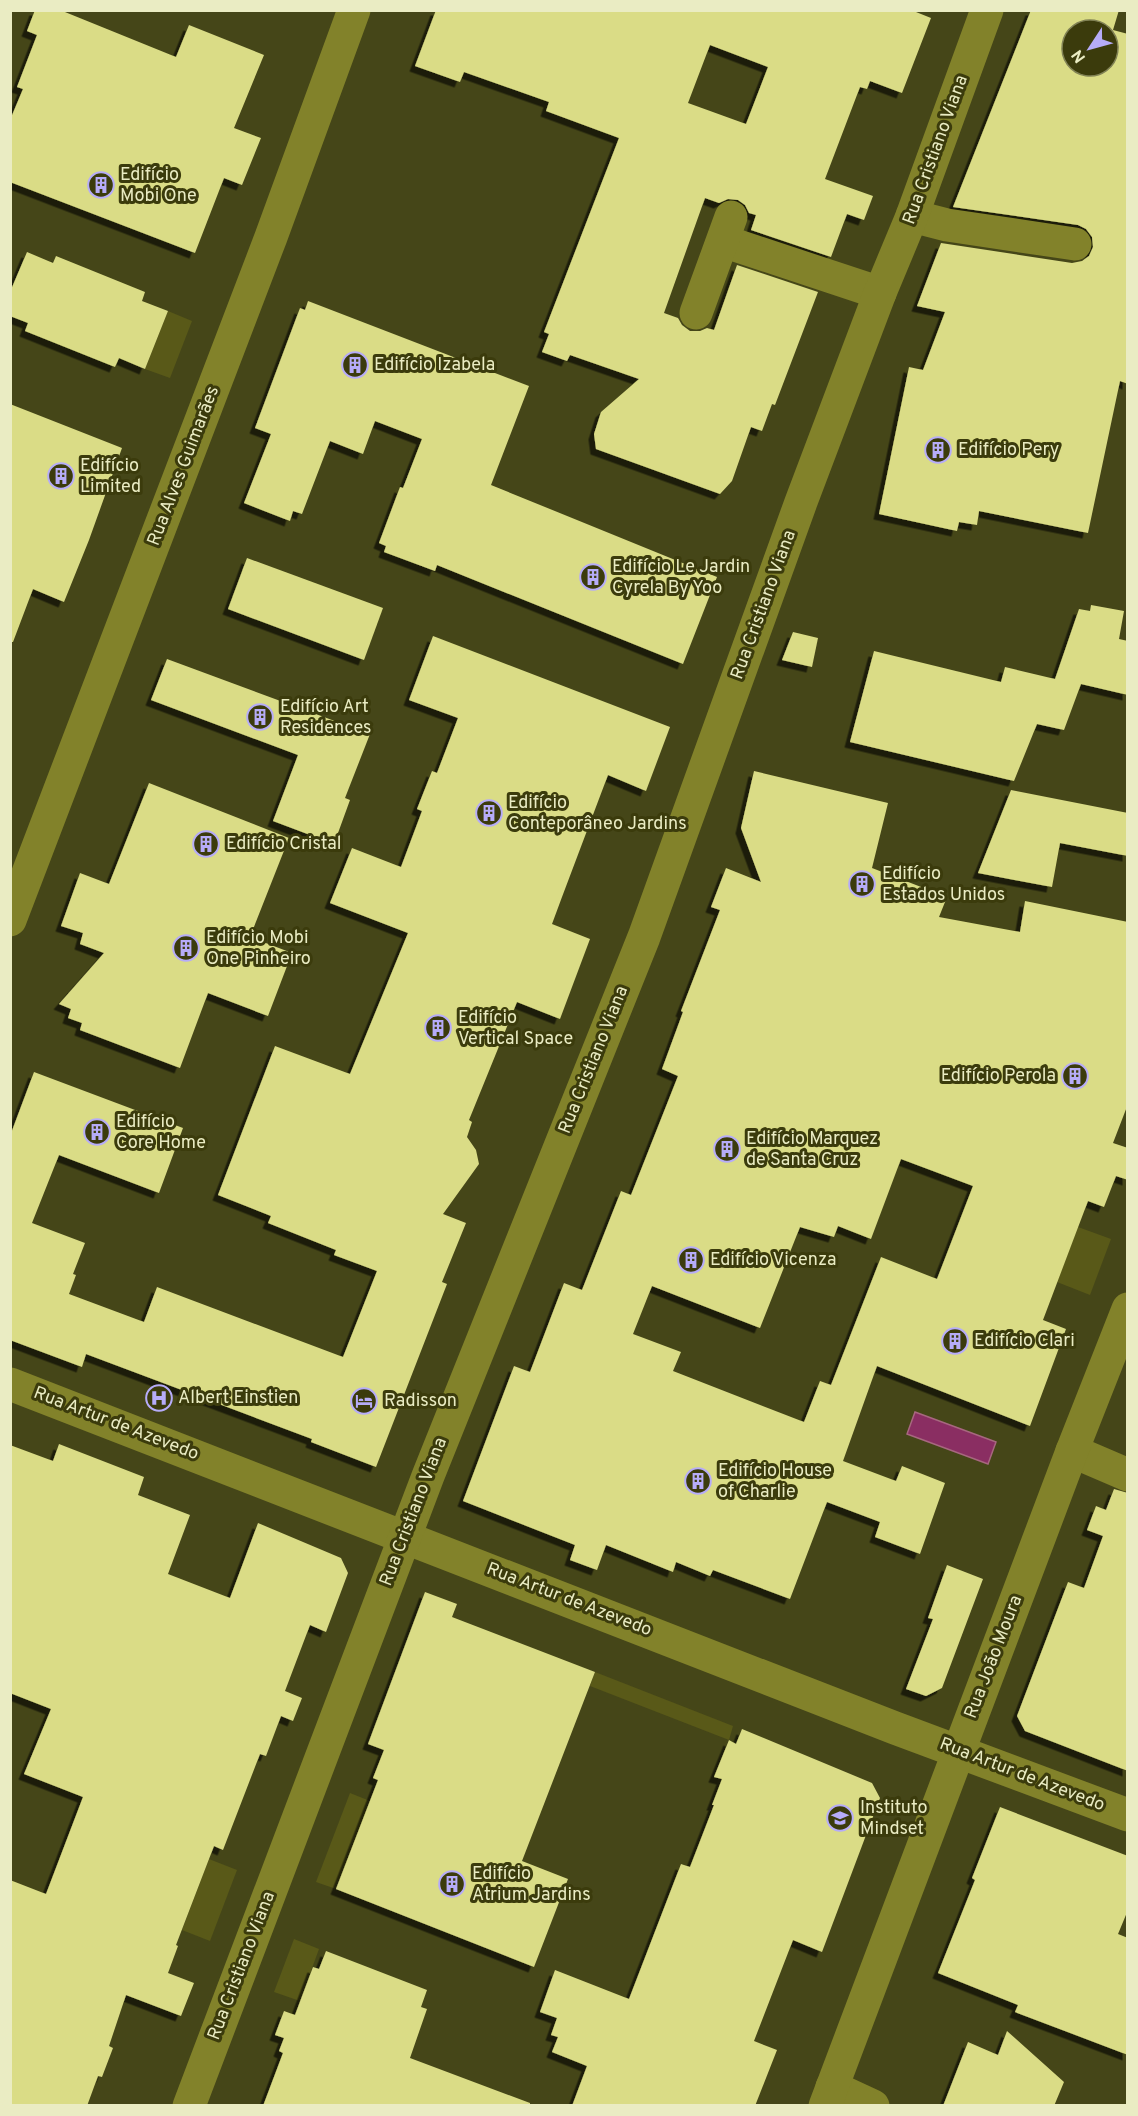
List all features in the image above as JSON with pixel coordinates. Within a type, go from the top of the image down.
[{"type":"street","name":"Rua Alves Guimarães","points":[[10,920],[254,282],[354,10]]},
{"type":"street","name":"Rua Cristiano Viana","points":[[189,2106],[405,1536],[644,937],[801,502],[880,293],[912,216],[987,10]]},
{"type":"street","points":[[912,216],[947,225],[1075,244]]},
{"type":"street","points":[[696,314],[727,229],[880,293]]},
{"type":"street","name":"Rua João Moura","points":[[828,2096],[1128,1309]]},
{"type":"street","name":"Rua Artur de Azevedo","points":[[10,1384],[1128,1815]]},
{"type":"street","points":[[1072,1451],[1128,1475]]},
{"type":"street","points":[[828,2096],[873,2106]]},
{"type":"shaded area","points":[[168,311],[192,321],[170,378],[145,369]]},
{"type":"shaded area","points":[[1078,1227],[1111,1239],[1090,1295],[1057,1282]]},
{"type":"shaded area","points":[[915,1412],[996,1442],[988,1464],[907,1434]]},
{"type":"shaded area","points":[[595,1672],[733,1726],[729,1740],[590,1686]]},
{"type":"shaded area","points":[[350,1793],[370,1801],[336,1889],[316,1882]]},
{"type":"shaded area","points":[[209,1859],[237,1870],[210,1941],[182,1930]]},
{"type":"shaded area","points":[[294,1939],[319,1949],[300,2001],[274,1992]]},
{"type":"building","points":[[35,10],[60,10],[176,57],[189,25],[264,55],[234,128],[261,138],[242,185],[224,178],[195,253],[10,182],[10,120],[23,89],[17,87],[37,35],[27,31]]},
{"type":"building","points":[[436,10],[911,10],[931,18],[902,93],[870,81],[867,89],[860,87],[825,179],[873,196],[864,220],[847,214],[831,257],[751,230],[756,215],[749,213],[745,205],[738,200],[728,199],[719,203],[705,198],[664,313],[678,318],[682,325],[690,331],[707,328],[714,330],[737,265],[818,292],[775,405],[772,404],[762,431],[751,427],[732,481],[720,494],[596,449],[594,434],[601,412],[639,379],[570,355],[567,361],[542,352],[549,334],[544,332],[619,138],[546,111],[549,102],[464,72],[460,82],[415,66]],"holes":[[[710,45],[768,67],[746,124],[688,103]]]},
{"type":"building","points":[[1031,10],[1119,10],[1117,18],[1060,18],[1060,78],[1120,78],[1120,32],[1128,34],[1128,384],[1120,381],[1088,533],[979,511],[977,525],[959,522],[957,531],[879,514],[909,367],[923,370],[945,312],[917,306],[941,243],[1072,263],[1082,261],[1089,256],[1093,247],[1092,237],[1086,229],[1078,225],[953,207]]},
{"type":"building","points":[[27,252],[53,263],[56,256],[145,292],[142,301],[168,311],[145,369],[119,358],[115,367],[25,331],[28,323],[10,316],[10,292]]},
{"type":"building","points":[[308,301],[529,386],[491,485],[717,577],[683,664],[437,565],[435,571],[384,552],[386,546],[379,543],[400,487],[403,488],[422,439],[375,421],[363,454],[330,441],[302,514],[293,511],[290,521],[244,503],[271,434],[255,428],[300,308],[305,310]]},
{"type":"building","name":"Edifício Limited","points":[[10,404],[122,448],[64,602],[33,589],[13,642],[10,642]]},
{"type":"building","points":[[247,558],[383,608],[364,660],[228,609]]},
{"type":"building","points":[[1091,605],[1124,611],[1119,639],[1128,641],[1128,695],[1081,684],[1064,730],[1037,724],[1014,781],[850,742],[874,651],[1001,682],[1005,667],[1055,679],[1079,609],[1090,611]]},
{"type":"building","points":[[793,632],[818,638],[812,667],[782,660]]},
{"type":"building","points":[[433,636],[670,727],[646,791],[608,775],[562,897],[552,924],[590,939],[560,1019],[517,1002],[469,1120],[472,1122],[467,1137],[476,1150],[479,1164],[443,1214],[466,1223],[442,1282],[447,1284],[376,1467],[311,1442],[312,1439],[86,1354],[82,1367],[10,1340],[10,1136],[34,1072],[183,1128],[159,1193],[59,1155],[32,1223],[85,1243],[73,1274],[76,1275],[69,1294],[144,1322],[157,1287],[343,1357],[377,1271],[334,1255],[336,1250],[268,1223],[271,1216],[218,1195],[275,1046],[350,1074],[408,933],[330,903],[352,848],[401,867],[422,811],[417,809],[432,771],[437,773],[458,718],[409,700]]},
{"type":"building","name":"Edifício Art Residences","points":[[167,659],[370,734],[345,798],[350,800],[334,844],[273,821],[298,755],[151,700]]},
{"type":"building","points":[[754,771],[888,803],[872,868],[947,897],[939,917],[1020,932],[1025,901],[1128,922],[1128,1104],[1113,1143],[1128,1148],[1128,1180],[1116,1176],[1104,1207],[1088,1201],[1043,1320],[1066,1329],[1030,1426],[877,1366],[843,1461],[896,1481],[902,1466],[945,1483],[920,1554],[875,1537],[880,1522],[827,1502],[790,1599],[713,1570],[710,1576],[676,1562],[673,1572],[606,1545],[597,1570],[570,1560],[575,1545],[463,1501],[514,1366],[530,1372],[564,1283],[582,1290],[621,1191],[631,1195],[678,1076],[662,1069],[683,1012],[681,1011],[720,910],[711,907],[726,868],[761,882],[741,828]],"holes":[[[901,1159],[973,1186],[937,1279],[881,1257],[831,1385],[820,1381],[804,1422],[673,1371],[681,1352],[633,1334],[652,1286],[760,1328],[800,1227],[834,1237],[838,1226],[871,1239]]]},
{"type":"building","points":[[149,783],[289,838],[250,937],[292,953],[268,1016],[208,993],[180,1068],[80,1030],[82,1023],[68,1018],[71,1009],[59,1004],[104,953],[80,944],[83,933],[61,926],[80,873],[109,884]]},
{"type":"building","points":[[1011,790],[1128,813],[1128,856],[1060,843],[1052,887],[978,873]]},
{"type":"building","points":[[59,1444],[144,1477],[138,1495],[190,1515],[168,1574],[230,1598],[258,1523],[341,1558],[348,1573],[326,1632],[310,1625],[285,1691],[302,1698],[293,1721],[281,1716],[266,1756],[260,1754],[223,1850],[214,1846],[176,1945],[178,1946],[168,1973],[194,1983],[181,2016],[126,1995],[109,2046],[113,2048],[102,2077],[98,2076],[87,2106],[10,2106],[10,1880],[46,1894],[83,1797],[24,1774],[51,1709],[10,1693],[10,1445],[53,1461]]},
{"type":"building","points":[[1114,1489],[1128,1493],[1128,1771],[1025,1731],[1017,1716],[1068,1582],[1084,1588],[1103,1536],[1087,1530],[1096,1506],[1106,1510]]},
{"type":"building","points":[[947,1565],[983,1579],[942,1688],[926,1696],[906,1689],[933,1619],[928,1618]]},
{"type":"building","points":[[425,1592],[457,1604],[452,1617],[595,1672],[522,1861],[568,1879],[534,1967],[336,1889],[378,1780],[373,1778],[384,1750],[368,1744]]},
{"type":"building","points":[[742,1729],[872,1783],[880,1798],[822,1952],[793,1940],[754,2041],[777,2050],[755,2106],[572,2106],[587,2066],[552,2052],[558,2037],[551,2035],[557,2018],[540,2012],[555,1970],[629,1999],[681,1864],[690,1867],[714,1805],[712,1805],[722,1779],[714,1777],[729,1740],[736,1744]]},
{"type":"building","points":[[1000,1807],[1128,1856],[1128,1910],[1118,1934],[1128,1938],[1128,2055],[1015,2012],[1018,2005],[938,1973],[975,1880],[972,1878]]},
{"type":"building","points":[[326,1951],[427,1990],[421,2007],[427,2009],[410,2058],[530,2103],[530,2106],[263,2106],[283,2053],[279,2051],[284,2038],[275,2035],[284,2011],[295,2015],[313,1967],[319,1969]]},
{"type":"building","points":[[1007,2031],[1064,2082],[1054,2106],[943,2106],[968,2042],[998,2055]]},
{"type":"place","name":"Edifício Mobi One","points":[[101,185]]},
{"type":"place","name":"Edifício Izabela","points":[[355,365]]},
{"type":"place","name":"Edifício Pery","points":[[938,450]]},
{"type":"place","name":"Edifício Limited","points":[[61,476]]},
{"type":"place","name":"Edifício Le Jardin Cyrela By Yoo","points":[[593,577]]},
{"type":"place","name":"Edifício Art Residences","points":[[260,717]]},
{"type":"place","name":"Edifício Conteporâneo Jardins","points":[[489,813]]},
{"type":"place","name":"Edifício Cristal","points":[[206,844]]},
{"type":"place","name":"Edifício Estados Unidos","points":[[862,884]]},
{"type":"place","name":"Edifício Mobi One Pinheiro","points":[[186,948]]},
{"type":"place","name":"Edifício Vertical Space","points":[[438,1028]]},
{"type":"place","name":"Edifício Perola","points":[[1075,1076]]},
{"type":"place","name":"Edifício Core Home","points":[[97,1132]]},
{"type":"place","name":"Edifício Marquez de Santa Cruz","points":[[727,1149]]},
{"type":"place","name":"Edifício Vicenza","points":[[691,1260]]},
{"type":"place","name":"Edifício Clari","points":[[955,1341]]},
{"type":"place","name":"Albert Einstien","points":[[159,1398]]},
{"type":"place","name":"Radisson","points":[[364,1401]]},
{"type":"place","name":"Edifício House of Charlie","points":[[698,1481]]},
{"type":"place","name":"Instituto Mindset","points":[[840,1818]]},
{"type":"place","name":"Edifício Atrium Jardins","points":[[452,1884]]}]
